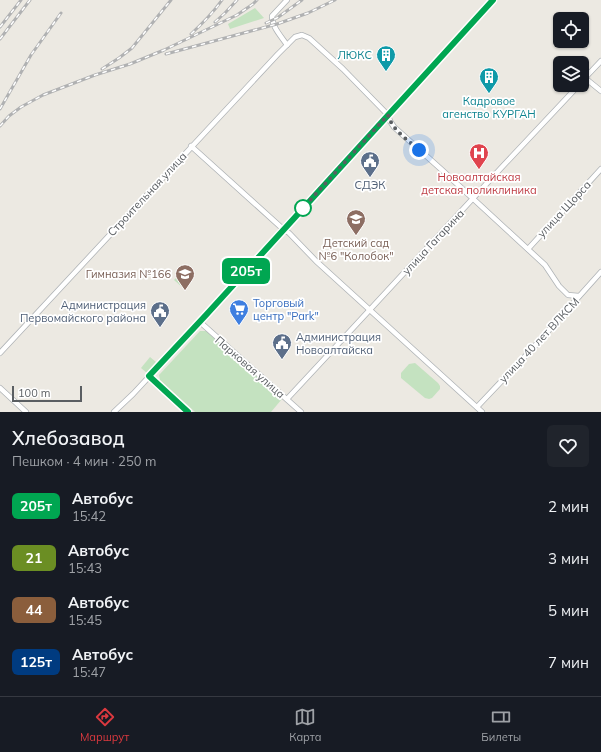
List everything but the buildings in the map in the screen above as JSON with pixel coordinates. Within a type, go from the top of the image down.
[{"type":"street","points":[[287,0],[272,16],[272,20],[287,45]]},
{"type":"street","points":[[114,412],[133,394],[200,322],[283,229],[493,0]]},
{"type":"street","name":"Строительная улица","points":[[0,353],[191,146],[295,37],[302,35],[309,38],[343,69],[388,115]]},
{"type":"street","points":[[589,74],[601,61]]},
{"type":"street","points":[[589,83],[601,91]]},
{"type":"street","name":"улица Гагарина","points":[[287,399],[572,92]]},
{"type":"street","points":[[388,115],[394,127],[545,265],[559,286],[568,295],[579,296]]},
{"type":"street","points":[[191,146],[289,233],[316,261],[482,412]]},
{"type":"street","name":"улица Щорса","points":[[528,249],[601,170]]},
{"type":"street","name":"улица 40 лет ВЛКСМ","points":[[477,407],[532,349],[601,272]]},
{"type":"street","name":"Парковая улица","points":[[200,322],[301,412]]},
{"type":"street","points":[[149,376],[188,412]]},
{"type":"street","points":[[0,388],[26,412]]},
{"type":"green space","points":[[255,8],[264,18],[230,29],[228,24]]},
{"type":"green space","points":[[178,276],[186,283],[182,287],[174,280]]},
{"type":"green space","points":[[200,331],[206,331],[282,399],[271,412],[195,412],[160,380],[159,375]]},
{"type":"green space","points":[[150,357],[156,362],[147,373],[141,368]]},
{"type":"green space","points":[[415,363],[440,386],[440,389],[432,398],[425,398],[401,378],[401,373],[409,364]]},
{"type":"railway","points":[[0,27],[21,0]]},
{"type":"railway","points":[[0,39],[30,0]]},
{"type":"railway","points":[[102,69],[132,48],[171,0]]},
{"type":"railway","points":[[191,34],[208,18],[222,0]]},
{"type":"railway","points":[[215,22],[237,0]]},
{"type":"railway","points":[[0,126],[9,116],[21,107],[43,95],[95,75],[130,64],[164,50],[237,15],[257,0]]},
{"type":"railway","points":[[266,23],[277,18],[302,0]]},
{"type":"railway","points":[[166,54],[277,24],[308,13],[335,0]]},
{"type":"railway","points":[[0,109],[31,55],[61,13]]},
{"type":"bus line","name":"205т","points":[[188,412],[149,376],[493,0]]},
{"type":"place","name":"ЛЮКС","points":[[386,72]]},
{"type":"place","name":"Кадровое агенство КУРГАН","points":[[489,94]]},
{"type":"place","name":"Новоалтайская детская поликлиника","points":[[479,170]]},
{"type":"place","name":"СДЭК","points":[[370,178]]},
{"type":"place","name":"Детский сад №6 \"Колобок\"","points":[[356,236]]},
{"type":"place","name":"Гимназия №166","points":[[185,291]]},
{"type":"place","name":"Торговый центр \"Park\"","points":[[239,326]]},
{"type":"place","name":"Администрация Первомайского района","points":[[160,328]]},
{"type":"place","name":"Администрация Новоалтайска","points":[[282,360]]},
{"type":"route","points":[[303,208],[302,209],[388,115],[394,127],[419,150]]}]
